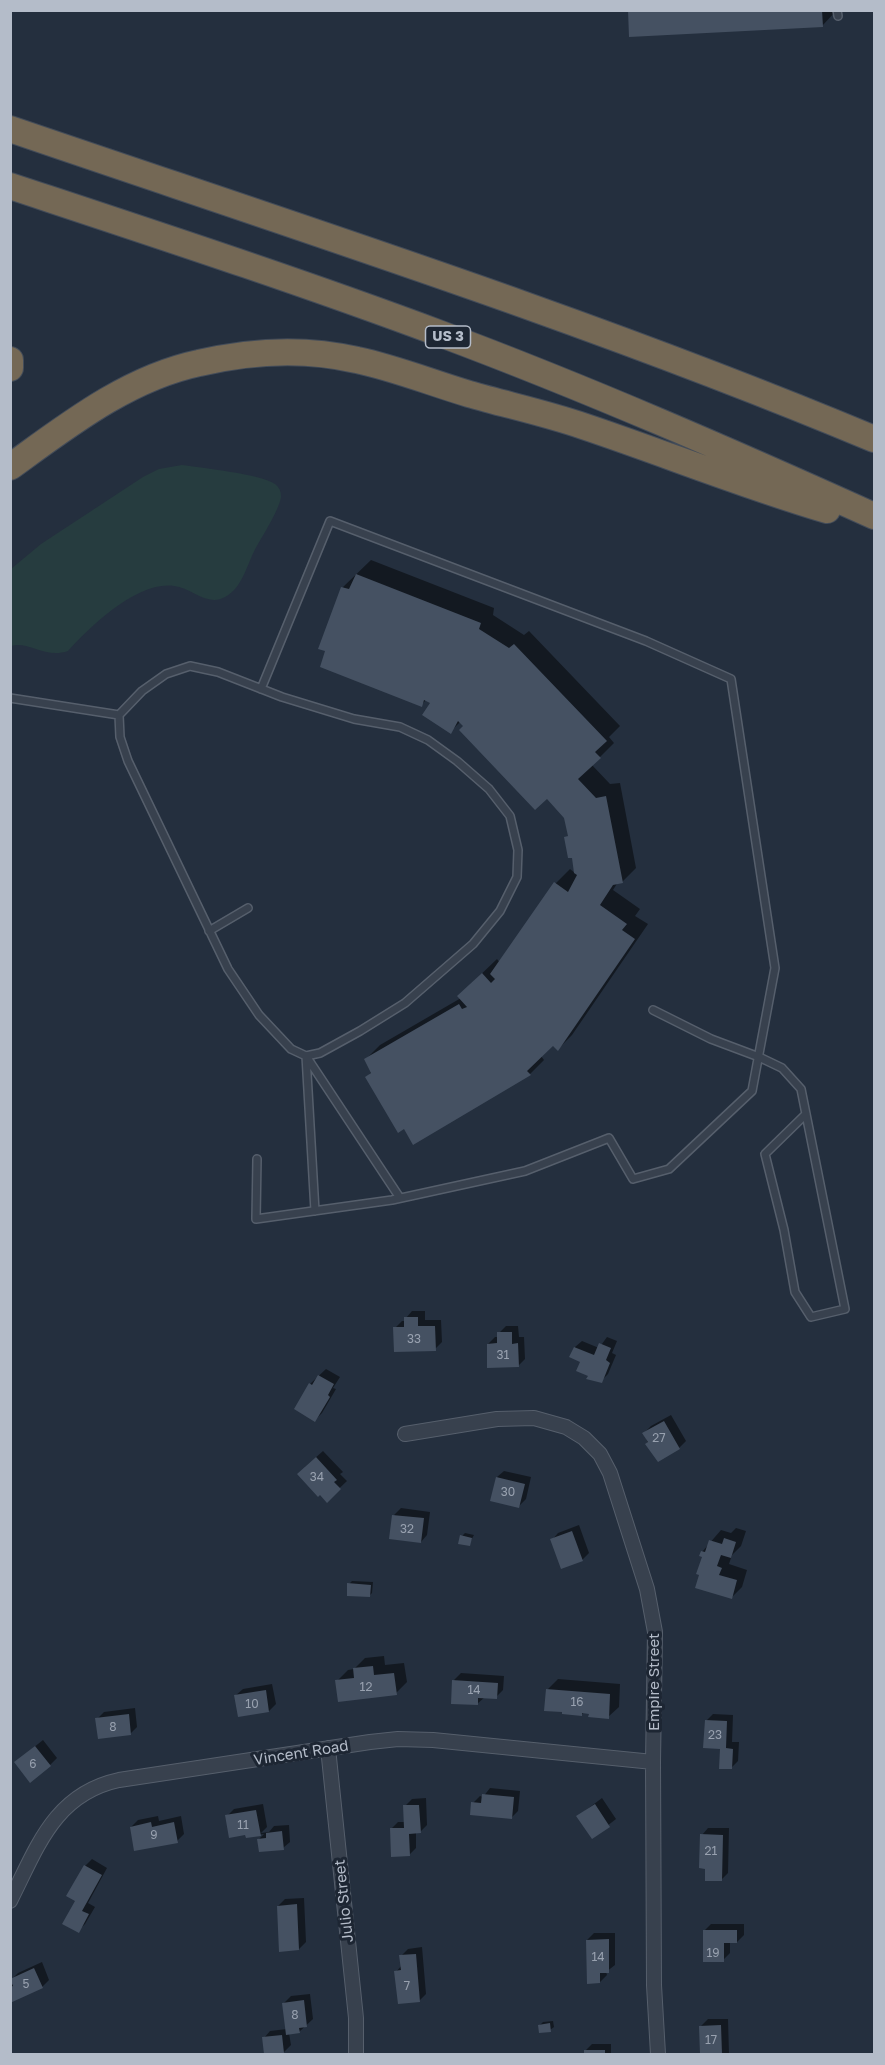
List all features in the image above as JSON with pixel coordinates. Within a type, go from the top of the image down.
[{"type":"highway","points":[[10,129],[574,321],[738,383],[874,439]]},
{"type":"highway","name":"US 3","points":[[10,186],[311,287],[444,335],[686,431],[874,516]]},
{"type":"highway","points":[[10,467],[108,400],[163,374],[197,363],[230,357],[288,353],[322,354],[377,364],[579,425],[812,506],[874,524]]},
{"type":"highway","points":[[10,360],[10,368]]},
{"type":"street","name":"Empire Street","points":[[405,1434],[497,1419],[534,1418],[566,1427],[584,1438],[600,1454],[610,1473],[647,1588],[656,1632],[653,1762],[654,2017],[658,2055]]},
{"type":"street","name":"Vincent Road","points":[[10,1901],[56,1818],[71,1802],[86,1791],[119,1780],[398,1739],[653,1762]]},
{"type":"street","name":"Julio Street","points":[[328,1748],[356,2018],[356,2055]]},
{"type":"lane","points":[[257,1159],[256,1219],[400,1198],[525,1171],[609,1138],[633,1179],[669,1169],[752,1091],[775,968],[731,679],[646,641],[330,521],[261,688]]},
{"type":"lane","points":[[306,1056],[320,1053],[405,1003],[473,944],[500,911],[517,877],[518,850],[510,816],[489,789],[428,740],[400,727],[354,719],[282,697],[218,672],[190,666],[166,674],[142,691],[119,716],[120,737],[128,761],[228,969],[259,1015],[291,1049],[306,1056],[400,1198]]},
{"type":"lane","points":[[10,698],[119,716]]},
{"type":"lane","points":[[209,931],[248,908]]},
{"type":"lane","points":[[653,1010],[711,1039],[782,1068],[801,1089],[806,1114],[844,1310],[811,1317],[795,1292],[784,1230],[765,1154],[806,1114]]},
{"type":"lane","points":[[306,1056],[315,1211]]},
{"type":"green space","points":[[182,465],[257,477],[268,480],[279,488],[281,496],[275,513],[237,587],[225,597],[212,600],[181,587],[160,586],[130,598],[116,607],[68,651],[52,653],[24,646],[11,646],[11,569],[41,544],[143,477],[159,469]]},
{"type":"building","points":[[628,10],[822,10],[823,27],[629,37]]},
{"type":"building","points":[[356,574],[481,623],[479,629],[509,648],[514,644],[607,741],[595,752],[601,758],[578,779],[596,798],[606,796],[623,883],[613,885],[600,905],[627,924],[622,930],[635,939],[558,1051],[553,1046],[527,1071],[531,1075],[413,1145],[404,1129],[398,1133],[365,1077],[371,1073],[364,1059],[459,1004],[462,1009],[467,1007],[457,996],[482,973],[491,983],[495,979],[490,974],[554,882],[568,892],[577,875],[574,873],[572,858],[568,858],[564,837],[568,836],[564,818],[547,799],[535,810],[459,730],[463,726],[458,721],[451,734],[422,715],[430,703],[424,700],[422,707],[320,667],[325,651],[318,649],[341,587],[349,589]]},
{"type":"building","points":[[404,1317],[418,1317],[418,1326],[435,1326],[436,1351],[394,1352],[393,1327],[404,1327]]},
{"type":"building","points":[[497,1332],[512,1332],[512,1344],[518,1343],[519,1367],[487,1368],[487,1344],[497,1343]]},
{"type":"building","points":[[599,1343],[611,1348],[606,1360],[610,1363],[602,1383],[586,1379],[588,1376],[576,1371],[580,1362],[569,1357],[574,1347],[594,1355]]},
{"type":"building","points":[[318,1375],[334,1384],[328,1395],[330,1397],[315,1422],[294,1409],[309,1383],[312,1385]]},
{"type":"building","points":[[664,1421],[680,1449],[658,1462],[645,1444],[648,1442],[642,1433]]},
{"type":"building","points":[[316,1457],[337,1480],[334,1482],[341,1489],[327,1503],[320,1495],[318,1497],[297,1474]]},
{"type":"building","points":[[496,1477],[525,1484],[519,1508],[490,1501]]},
{"type":"building","points":[[392,1515],[424,1518],[421,1543],[389,1539]]},
{"type":"building","points":[[572,1531],[583,1561],[561,1569],[550,1539]]},
{"type":"building","points":[[460,1535],[472,1538],[470,1546],[458,1544]]},
{"type":"building","points":[[724,1538],[736,1542],[731,1558],[721,1555],[717,1566],[722,1568],[719,1575],[737,1580],[732,1599],[695,1588],[699,1575],[696,1574],[702,1557],[699,1556],[701,1551],[705,1552],[709,1540],[722,1544]]},
{"type":"building","points":[[347,1583],[371,1585],[370,1597],[347,1596]]},
{"type":"building","points":[[373,1666],[374,1675],[394,1673],[397,1695],[338,1702],[335,1680],[354,1678],[353,1668]]},
{"type":"building","points":[[452,1680],[498,1683],[497,1699],[478,1698],[478,1705],[451,1704]]},
{"type":"building","points":[[546,1689],[610,1694],[609,1719],[588,1717],[589,1714],[582,1713],[582,1716],[544,1711]]},
{"type":"building","points":[[266,1690],[269,1712],[238,1717],[234,1695]]},
{"type":"building","points":[[129,1714],[131,1735],[98,1739],[95,1718]]},
{"type":"building","points":[[705,1720],[727,1721],[726,1748],[733,1749],[732,1769],[719,1769],[720,1749],[703,1748]]},
{"type":"building","points":[[35,1746],[51,1766],[30,1783],[14,1762]]},
{"type":"building","points":[[482,1794],[514,1797],[512,1819],[470,1815],[471,1802],[481,1803]]},
{"type":"building","points":[[595,1804],[610,1827],[592,1839],[576,1816]]},
{"type":"building","points":[[403,1805],[419,1805],[421,1833],[409,1834],[410,1856],[391,1857],[390,1828],[404,1828]]},
{"type":"building","points":[[256,1810],[261,1836],[246,1838],[245,1835],[229,1838],[225,1815]]},
{"type":"building","points":[[151,1822],[152,1827],[174,1822],[178,1843],[134,1851],[130,1827]]},
{"type":"building","points":[[282,1831],[284,1850],[259,1852],[257,1839],[266,1838],[266,1833]]},
{"type":"building","points":[[700,1834],[723,1835],[722,1881],[705,1881],[705,1869],[699,1868]]},
{"type":"building","points":[[84,1865],[102,1875],[82,1911],[89,1914],[79,1933],[62,1924],[75,1901],[66,1896]]},
{"type":"building","points":[[297,1904],[299,1950],[279,1952],[277,1906]]},
{"type":"building","points":[[703,1930],[737,1930],[737,1943],[724,1943],[724,1962],[703,1962]]},
{"type":"building","points":[[609,1939],[609,1973],[600,1973],[600,1983],[587,1984],[586,1940]]},
{"type":"building","points":[[416,1954],[420,2002],[398,2004],[394,1971],[401,1970],[399,1955]]},
{"type":"building","points":[[34,1968],[43,1988],[10,2003],[10,1987],[13,1986],[10,1979]]},
{"type":"building","points":[[304,2000],[307,2027],[299,2028],[300,2033],[286,2035],[282,2003]]},
{"type":"building","points":[[550,2023],[551,2032],[539,2033],[538,2025]]},
{"type":"building","points":[[721,2025],[722,2054],[700,2054],[699,2026]]},
{"type":"building","points":[[282,2035],[284,2053],[264,2054],[262,2037]]},
{"type":"building","points":[[584,2050],[605,2050],[605,2054],[584,2054]]}]
